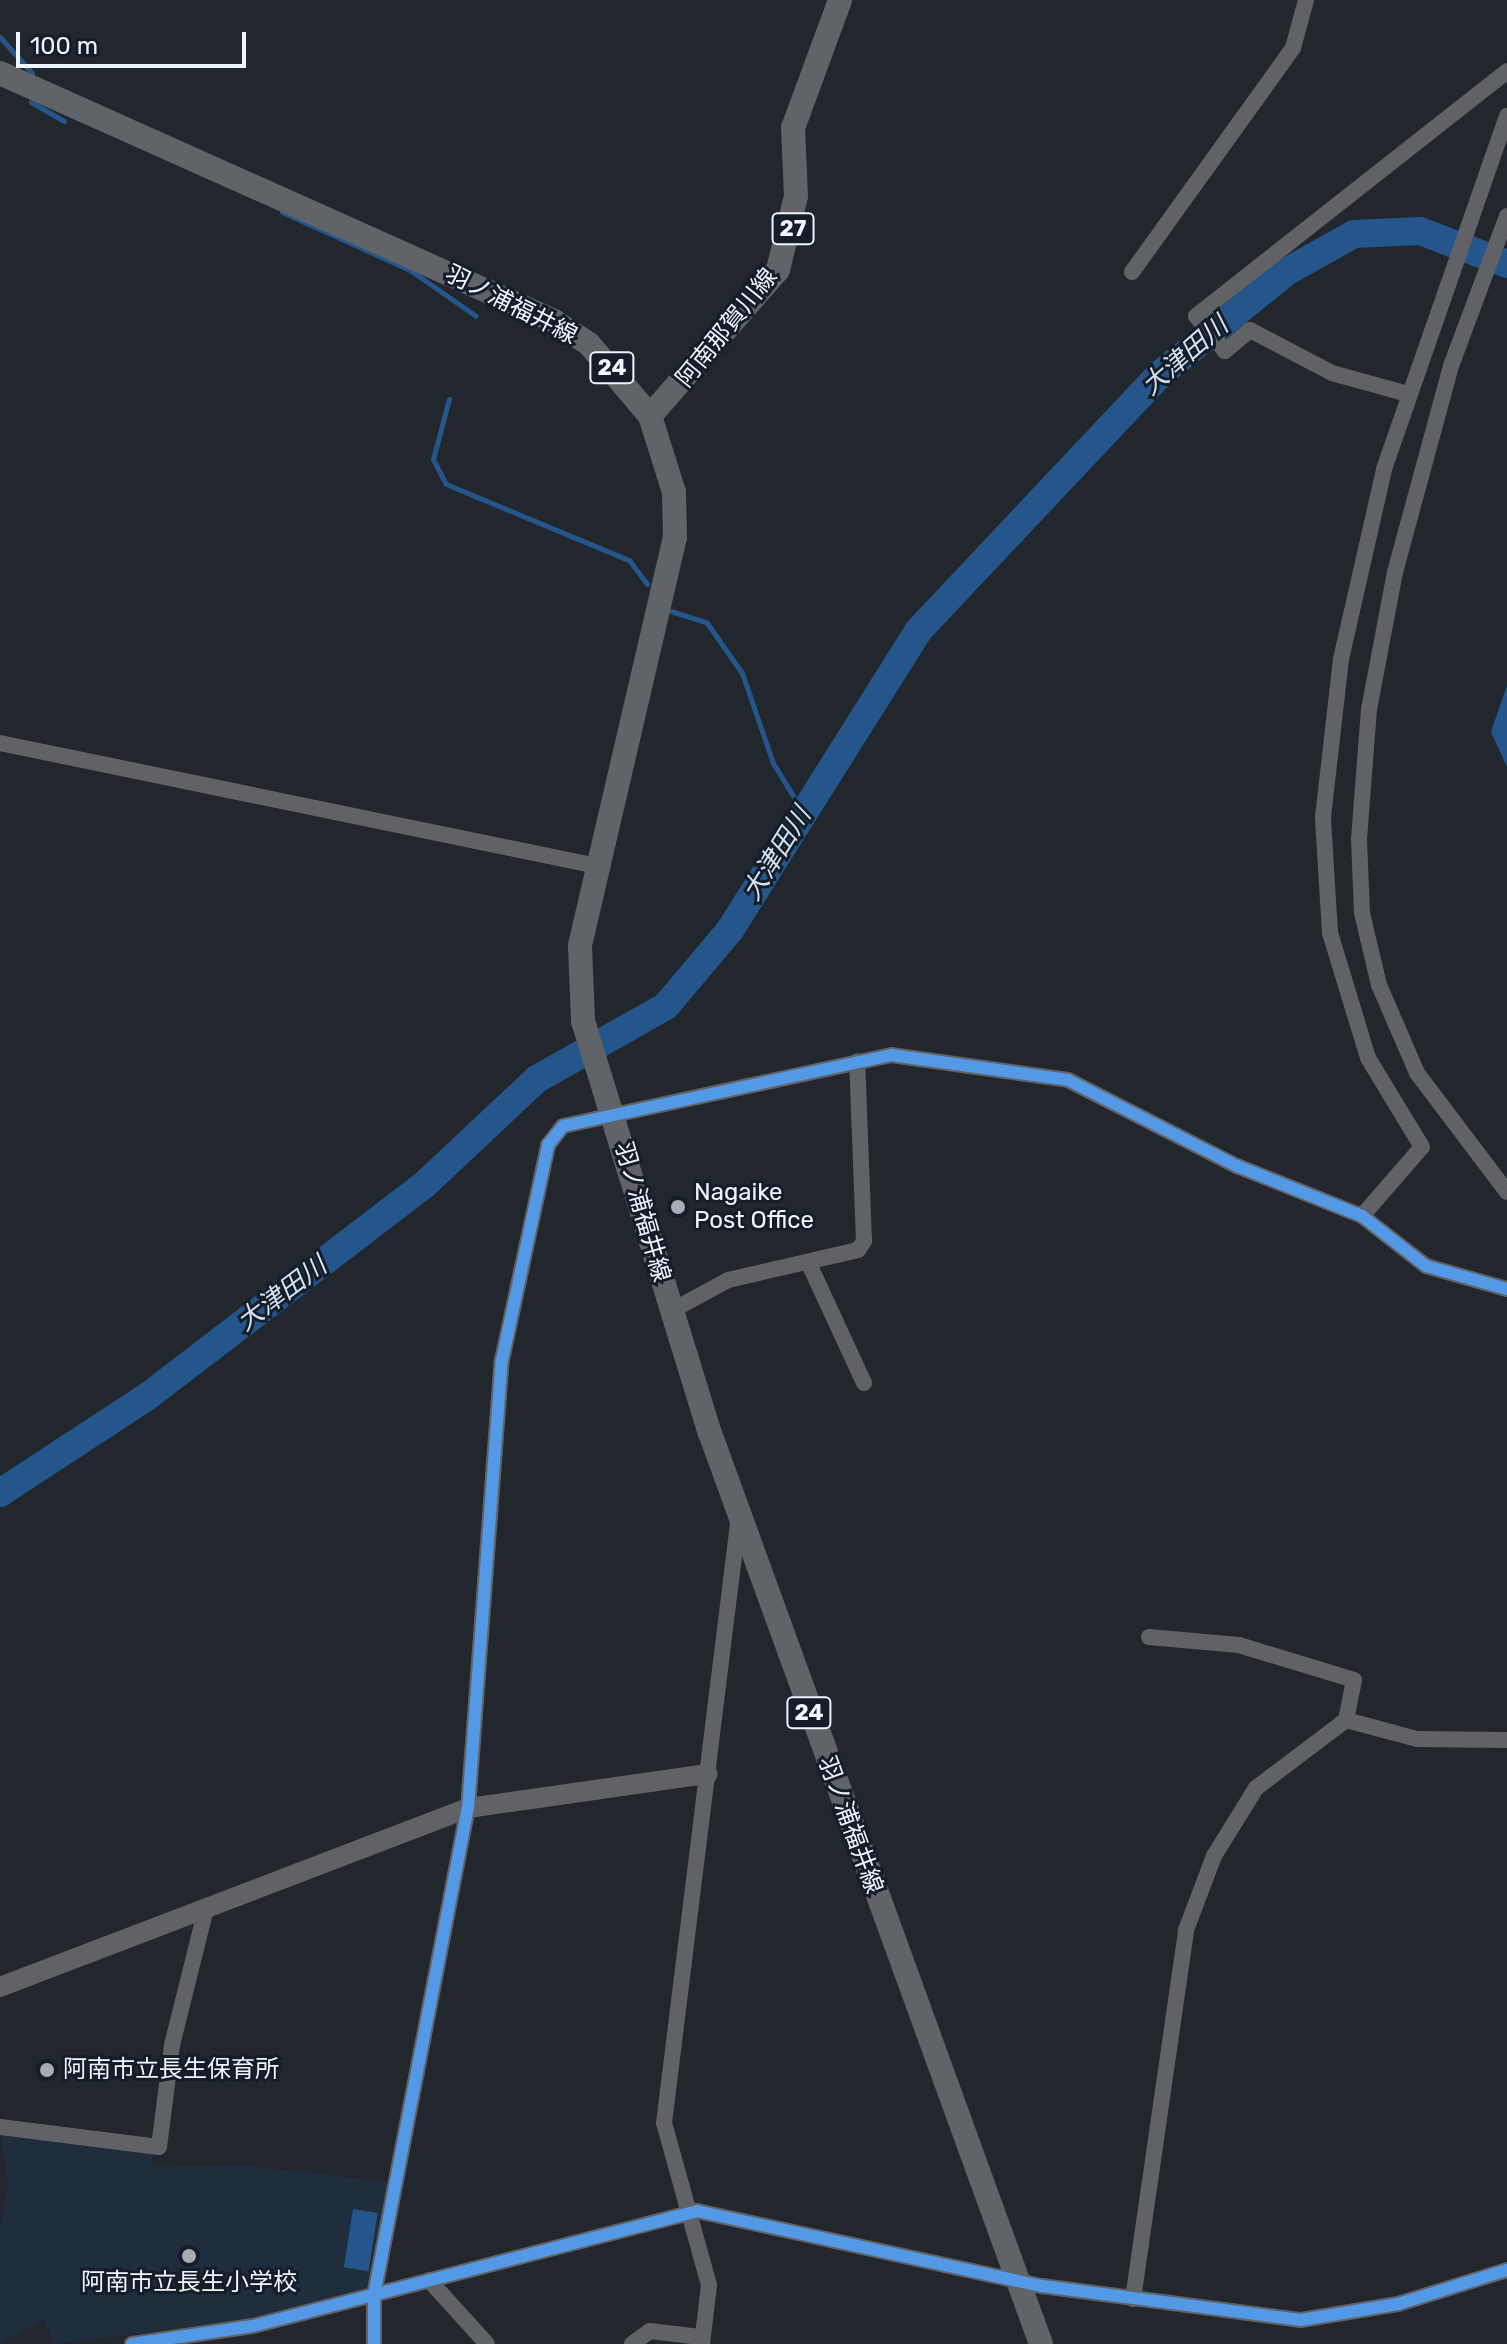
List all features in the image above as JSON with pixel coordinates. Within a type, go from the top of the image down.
[{"type":"main road","name":"阿南那賀川線","points":[[650,416],[778,270],[796,196],[793,128],[840,0]]},
{"type":"main road","name":"羽ノ浦福井線","points":[[0,73],[554,321],[589,344],[650,416],[674,492],[675,537],[597,866],[579,957],[583,1021],[671,1311],[739,1516],[1041,2344]]},
{"type":"street","points":[[1132,272],[1293,48],[1306,0]]},
{"type":"street","points":[[1408,394],[1332,373],[1250,330],[1223,347],[1196,316],[1507,71]]},
{"type":"street","points":[[1362,1216],[1422,1147],[1368,1058],[1344,995],[1330,933],[1323,817],[1357,573],[1408,394],[1507,116]]},
{"type":"street","points":[[1507,216],[1451,366],[1395,572],[1369,709],[1359,839],[1362,913],[1379,985],[1417,1073],[1507,1192]]},
{"type":"street","points":[[0,743],[597,866]]},
{"type":"street","points":[[374,2344],[374,2295],[468,1808],[502,1360],[548,1145],[563,1126],[891,1055],[1089,1086],[1237,1166],[1362,1216],[1426,1266],[1507,1289]]},
{"type":"street","points":[[671,1311],[728,1280],[845,1258],[864,1241],[857,1061]]},
{"type":"street","points":[[810,1266],[864,1383]]},
{"type":"street","points":[[632,2344],[650,2331],[701,2340],[709,2285],[685,2214],[664,2123],[690,1868],[708,1774],[739,1516]]},
{"type":"street","points":[[1133,2299],[1186,1930],[1200,1886],[1256,1788],[1346,1720],[1354,1680],[1239,1645],[1149,1637]]},
{"type":"street","points":[[1346,1720],[1417,1739],[1507,1740]]},
{"type":"street","points":[[0,1987],[205,1913],[468,1808],[708,1774]]},
{"type":"street","points":[[0,2127],[159,2147],[172,2045],[205,1913]]},
{"type":"street","points":[[132,2344],[253,2326],[685,2214],[1133,2299],[1301,2320],[1398,2304],[1507,2270]]},
{"type":"street","points":[[429,2280],[487,2344]]},
{"type":"shaded area","name":"阿南市立長生小学校","points":[[0,2132],[154,2150],[151,2167],[242,2165],[390,2182],[372,2283],[365,2294],[242,2321],[53,2344],[45,2319],[0,2343],[0,2230],[8,2183]]},
{"type":"water","points":[[1507,685],[1507,767],[1491,732]]},
{"type":"water","points":[[353,2209],[378,2213],[368,2271],[344,2267]]},
{"type":"waterway","points":[[0,37],[32,73]]},
{"type":"waterway","points":[[31,102],[64,121]]},
{"type":"waterway","points":[[282,212],[410,270],[476,316]]},
{"type":"waterway","name":"大津田川","points":[[0,1493],[148,1396],[424,1185],[537,1079],[666,1006],[730,930],[918,631],[1159,375],[1286,272],[1354,234],[1420,231],[1507,264]]},
{"type":"waterway","points":[[449,399],[433,459],[446,484],[629,560],[647,584]]},
{"type":"waterway","points":[[671,611],[707,623],[742,673],[773,763],[803,812]]},
{"type":"cycle path","points":[[374,2344],[374,2295],[468,1808],[502,1360],[548,1145],[563,1126],[891,1055],[1068,1080],[1237,1166],[1362,1216],[1426,1266],[1507,1289]]},
{"type":"cycle path","points":[[132,2344],[253,2326],[697,2211],[1042,2286],[1301,2320],[1398,2304],[1507,2270]]},
{"type":"place","name":"Nagaike Post Office","points":[[678,1207]]},
{"type":"place","name":"阿南市立長生保育所","points":[[47,2070]]},
{"type":"place","name":"阿南市立長生小学校","points":[[189,2256]]}]
